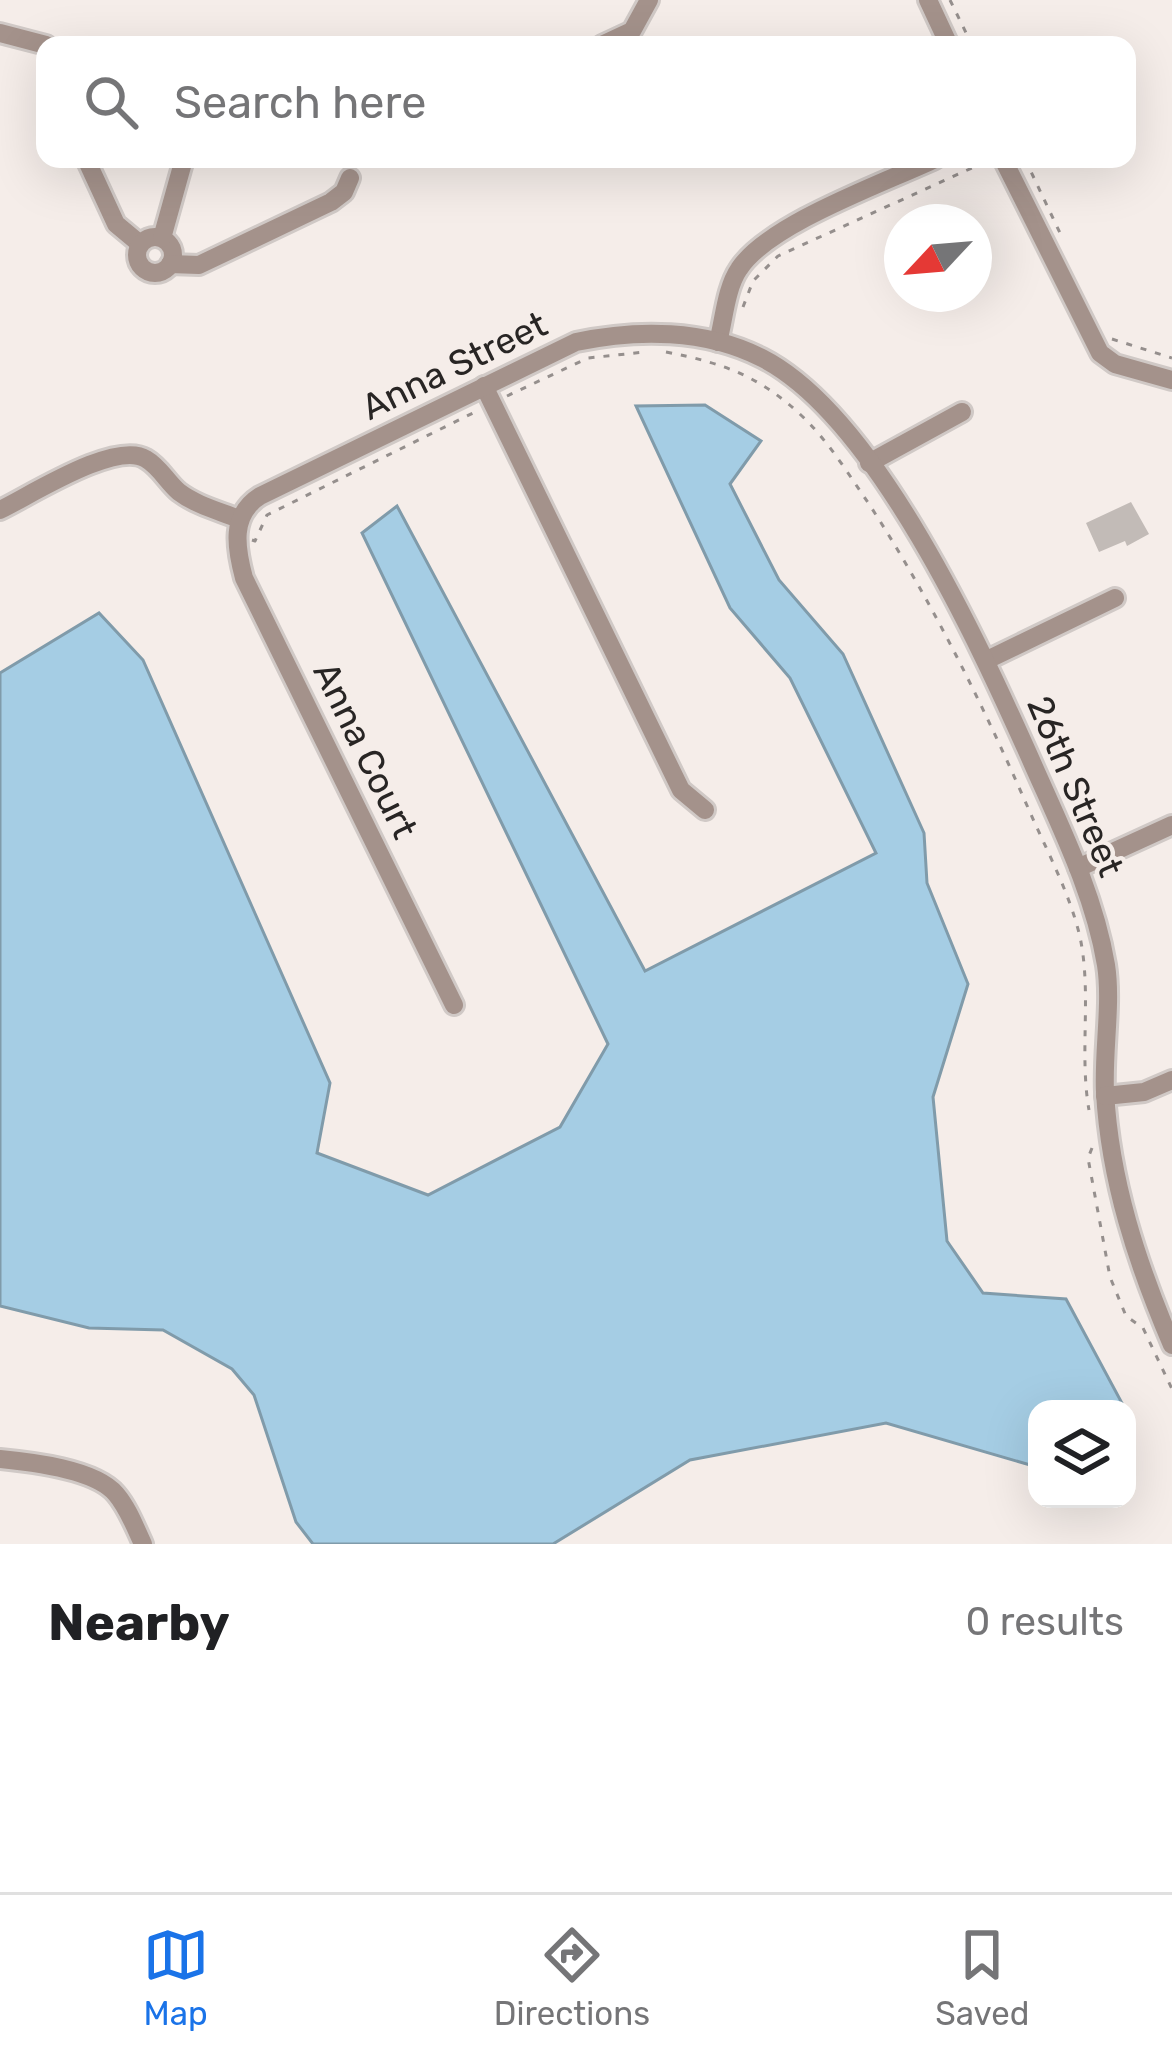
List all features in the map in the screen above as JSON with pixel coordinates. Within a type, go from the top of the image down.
[{"type":"street","points":[[621,36],[632,31],[650,0]]},
{"type":"street","points":[[928,0],[946,36]]},
{"type":"street","points":[[0,33],[36,42]]},
{"type":"street","points":[[90,168],[116,224],[140,244]]},
{"type":"street","points":[[162,238],[181,168]]},
{"type":"street","points":[[726,344],[736,272],[756,250],[781,232],[916,168]]},
{"type":"street","points":[[1007,168],[1089,338],[1115,364],[1172,380]]},
{"type":"street","points":[[170,263],[200,265],[331,202],[344,192],[350,178]]},
{"type":"street","points":[[150,237],[162,238],[171,246],[170,263],[162,271],[146,270],[136,256],[140,244],[150,237]]},
{"type":"street","name":"Anna Street","points":[[238,528],[247,504],[260,496],[488,395],[576,342],[663,333],[726,344]]},
{"type":"street","name":"26th Street","points":[[726,344],[762,358],[811,393],[869,463],[957,602],[987,660],[1078,868],[1107,968],[1105,1096],[1114,1172],[1137,1264],[1172,1344]]},
{"type":"street","points":[[488,395],[681,790],[705,810]]},
{"type":"street","points":[[869,463],[962,412]]},
{"type":"street","points":[[0,510],[105,458],[135,453],[178,491],[238,528]]},
{"type":"street","name":"Anna Court","points":[[238,528],[244,578],[454,1005]]},
{"type":"street","points":[[987,660],[1115,598]]},
{"type":"street","points":[[1078,868],[1172,825]]},
{"type":"street","points":[[1105,1096],[1144,1092],[1172,1080]]},
{"type":"street","points":[[0,1459],[103,1483],[118,1496],[143,1544]]},
{"type":"path","points":[[950,0],[968,36]]},
{"type":"path","points":[[726,344],[753,281],[778,256],[972,168]]},
{"type":"path","points":[[1029,168],[1064,241]]},
{"type":"path","points":[[1112,340],[1172,358]]},
{"type":"path","points":[[238,528],[256,541],[267,514],[488,395],[588,358],[657,350],[725,364],[764,385],[805,419],[843,465],[898,550],[984,707],[1080,936],[1085,992],[1082,1071],[1091,1126]]},
{"type":"path","points":[[1094,1144],[1088,1158],[1110,1276],[1126,1316],[1143,1328],[1172,1389]]},
{"type":"water","points":[[705,405],[761,441],[730,484],[779,580],[843,654],[924,833],[927,883],[968,984],[933,1097],[947,1241],[983,1293],[1066,1299],[1120,1400],[1028,1400],[1028,1464],[886,1423],[690,1460],[553,1544],[313,1544],[296,1522],[254,1395],[232,1369],[163,1330],[89,1328],[0,1306],[0,673],[99,613],[143,660],[330,1083],[317,1153],[428,1195],[560,1127],[608,1044],[362,533],[397,506],[645,971],[876,853],[790,678],[730,608],[636,406]]},
{"type":"building","points":[[1131,502],[1149,534],[1127,546],[1125,541],[1099,552],[1086,523]]}]
